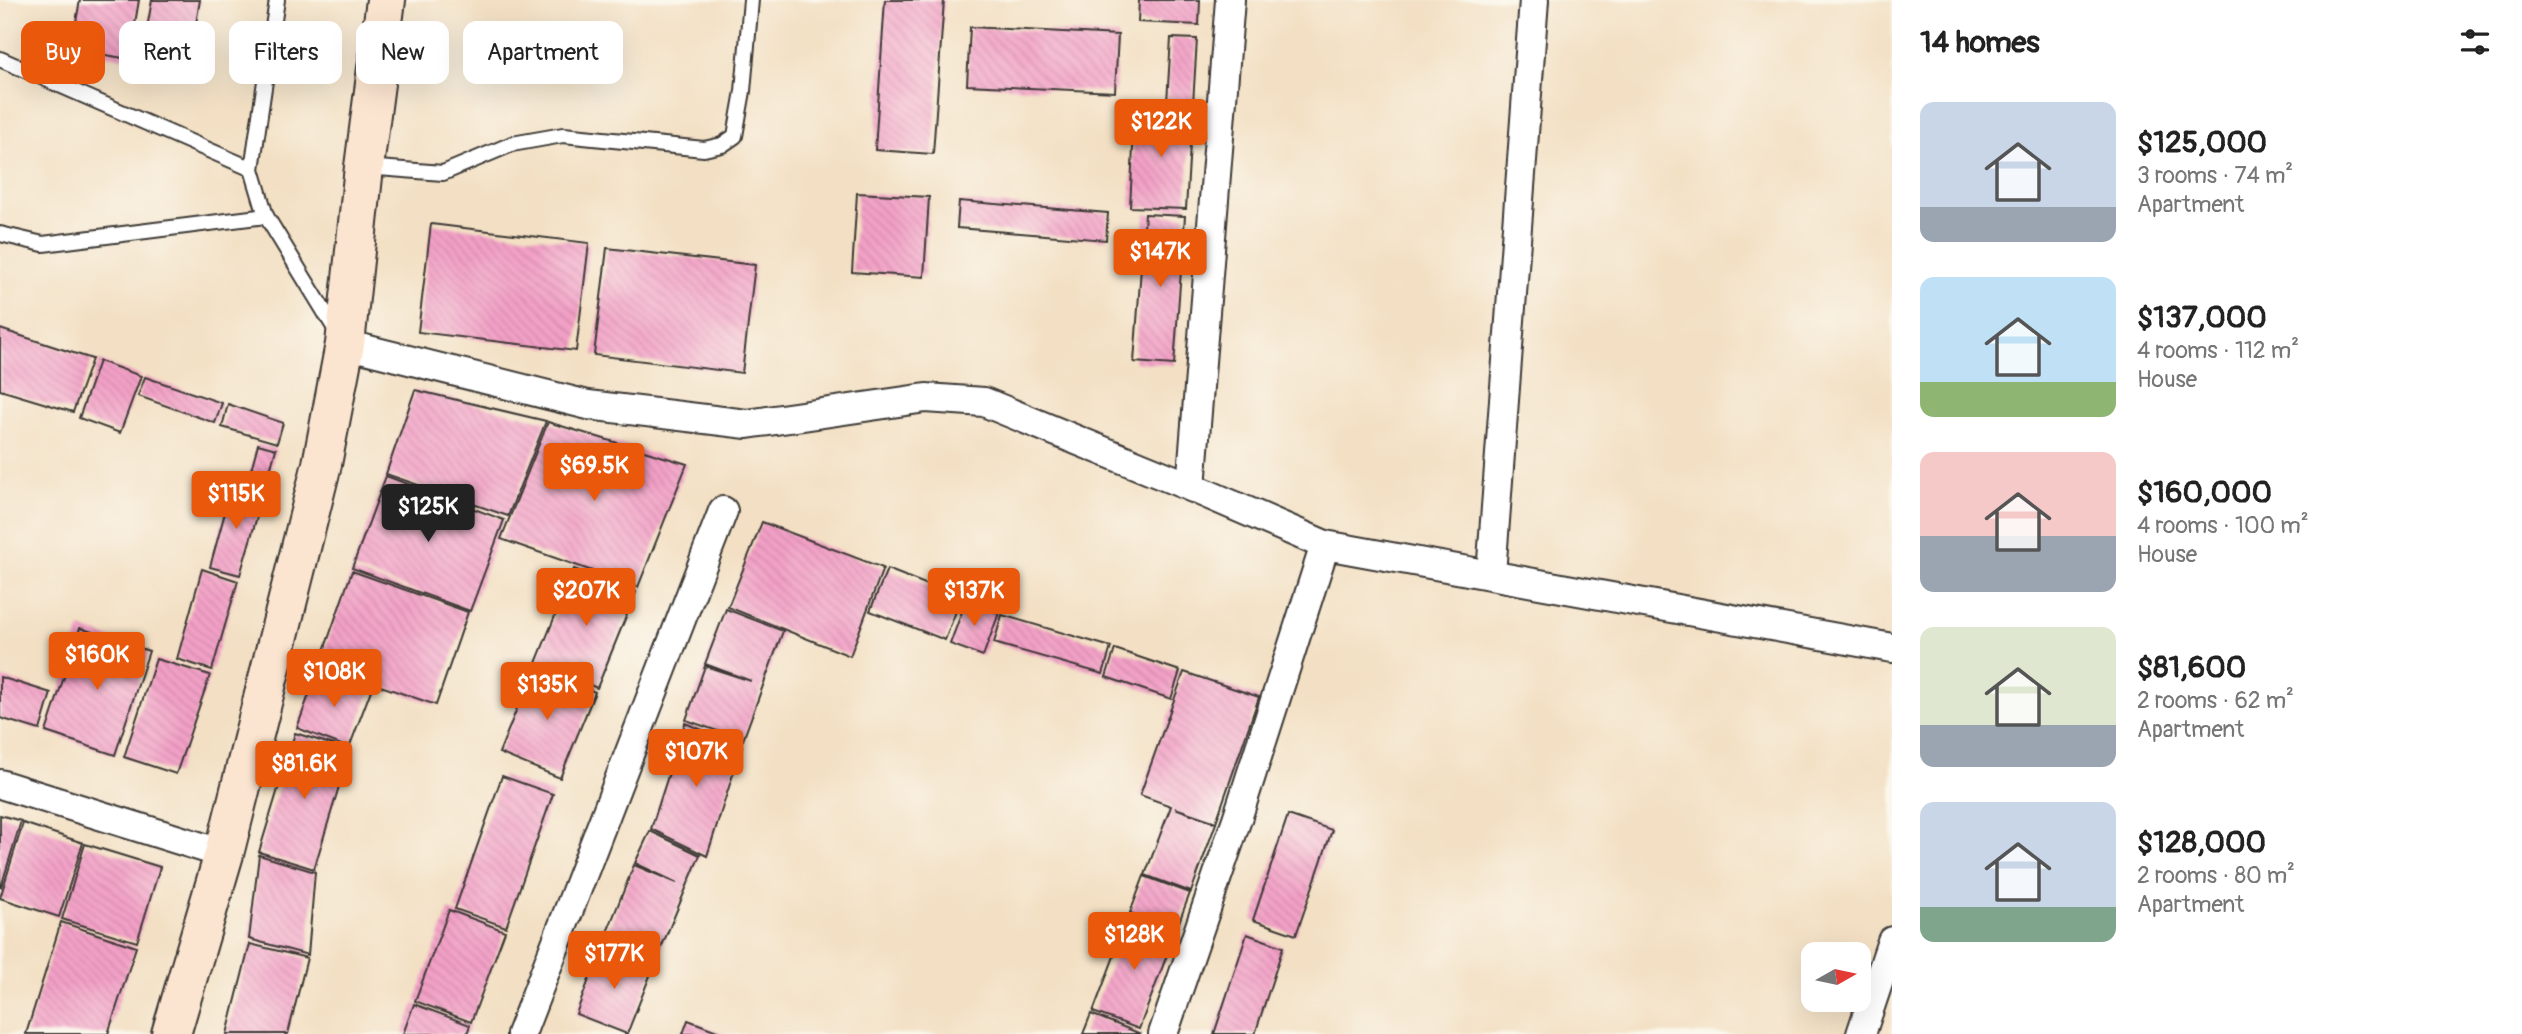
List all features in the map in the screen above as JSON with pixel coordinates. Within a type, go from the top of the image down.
[{"type":"main road","points":[[170,1034],[223,854],[322,464],[345,344],[386,0]]},
{"type":"street","points":[[1191,487],[1230,0]]},
{"type":"street","points":[[1491,574],[1534,0]]},
{"type":"street","points":[[345,344],[588,405],[747,425],[926,398],[984,402],[1325,545],[1892,648]]},
{"type":"street","points":[[521,1034],[723,511]]},
{"type":"street","points":[[1163,1034],[1238,816],[1325,545]]},
{"type":"street","points":[[0,784],[223,854]]},
{"type":"street","points":[[1861,1034],[1892,941]]},
{"type":"lane","points":[[277,0],[252,169],[266,216],[345,344]]},
{"type":"lane","points":[[364,167],[443,173],[512,144],[563,135],[704,149],[722,145],[736,136],[751,0]]},
{"type":"lane","points":[[0,59],[252,169]]},
{"type":"lane","points":[[0,234],[43,244],[266,216]]},
{"type":"building","points":[[80,0],[139,0],[135,21],[119,21],[119,57],[105,55],[105,21],[76,21]]},
{"type":"building","points":[[152,0],[200,0],[196,21],[148,21]]},
{"type":"building","points":[[885,0],[944,0],[933,154],[875,150]]},
{"type":"building","points":[[1139,0],[1200,0],[1199,25],[1138,22]]},
{"type":"building","points":[[970,27],[1118,35],[1115,92],[967,85]]},
{"type":"building","points":[[1171,38],[1197,39],[1193,104],[1167,102]]},
{"type":"building","points":[[1135,108],[1192,111],[1186,209],[1130,207]]},
{"type":"building","points":[[857,193],[929,197],[924,277],[852,272]]},
{"type":"building","points":[[959,201],[1108,213],[1106,240],[957,228]]},
{"type":"building","points":[[1145,214],[1185,216],[1174,365],[1134,362]]},
{"type":"building","points":[[431,224],[589,243],[576,351],[418,332]]},
{"type":"building","points":[[607,248],[755,265],[742,373],[594,355]]},
{"type":"building","points":[[0,329],[92,359],[73,412],[0,390]]},
{"type":"building","points":[[99,361],[141,376],[120,433],[79,418]]},
{"type":"building","points":[[145,377],[222,403],[215,423],[138,396]]},
{"type":"building","points":[[415,390],[546,421],[508,516],[386,474]]},
{"type":"building","points":[[228,404],[283,423],[277,443],[222,427]]},
{"type":"building","points":[[548,422],[687,464],[638,587],[501,539]]},
{"type":"building","points":[[258,444],[276,449],[264,493],[246,488]]},
{"type":"building","points":[[386,476],[504,520],[470,611],[352,568]]},
{"type":"building","points":[[232,487],[263,496],[240,575],[210,567]]},
{"type":"building","points":[[762,522],[883,568],[850,656],[728,607]]},
{"type":"building","points":[[202,569],[238,581],[212,670],[177,659]]},
{"type":"building","points":[[574,569],[636,592],[597,688],[536,663]]},
{"type":"building","points":[[887,569],[961,598],[945,640],[870,611]]},
{"type":"building","points":[[352,571],[468,612],[436,705],[319,665]]},
{"type":"building","points":[[966,601],[999,613],[983,656],[950,644]]},
{"type":"building","points":[[726,609],[783,631],[743,740],[686,720],[705,666],[751,681],[705,664]]},
{"type":"building","points":[[1002,615],[1111,647],[1103,674],[994,643]]},
{"type":"building","points":[[80,628],[149,651],[115,755],[46,732]]},
{"type":"building","points":[[1115,649],[1180,671],[1171,699],[1106,677]]},
{"type":"building","points":[[156,659],[210,675],[176,774],[124,757]]},
{"type":"building","points":[[534,666],[595,692],[560,778],[499,753]]},
{"type":"building","points":[[318,670],[371,690],[349,748],[297,728]]},
{"type":"building","points":[[1184,672],[1259,697],[1216,822],[1175,808],[1216,823],[1191,892],[1145,875],[1171,806],[1140,795]]},
{"type":"building","points":[[0,677],[51,693],[40,730],[0,718]]},
{"type":"building","points":[[685,723],[742,746],[707,856],[651,829]]},
{"type":"building","points":[[295,733],[350,750],[314,869],[259,852]]},
{"type":"building","points":[[502,776],[553,794],[506,927],[455,909]]},
{"type":"building","points":[[0,815],[21,821],[1,887],[0,887]]},
{"type":"building","points":[[1288,815],[1332,830],[1296,935],[1253,920]]},
{"type":"building","points":[[23,823],[83,843],[59,917],[0,898]]},
{"type":"building","points":[[650,831],[700,855],[654,965],[602,945],[634,865],[677,883],[635,863]]},
{"type":"building","points":[[85,844],[160,867],[137,942],[62,919]]},
{"type":"building","points":[[259,855],[315,872],[308,955],[249,939]]},
{"type":"building","points":[[1144,876],[1190,893],[1176,930],[1130,913]]},
{"type":"building","points":[[449,910],[505,931],[471,1022],[415,1001]]},
{"type":"building","points":[[1130,914],[1176,931],[1139,1029],[1093,1012]]},
{"type":"building","points":[[61,922],[136,947],[108,1034],[26,1034]]},
{"type":"building","points":[[1247,934],[1283,947],[1255,1034],[1214,1034]]},
{"type":"building","points":[[250,944],[307,958],[288,1034],[227,1034]]},
{"type":"building","points":[[601,948],[653,968],[627,1034],[576,1014]]},
{"type":"building","points":[[414,1004],[470,1025],[467,1034],[403,1034]]},
{"type":"building","points":[[1091,1014],[1141,1034],[1083,1034]]},
{"type":"building","points":[[688,1020],[725,1034],[683,1034]]}]
